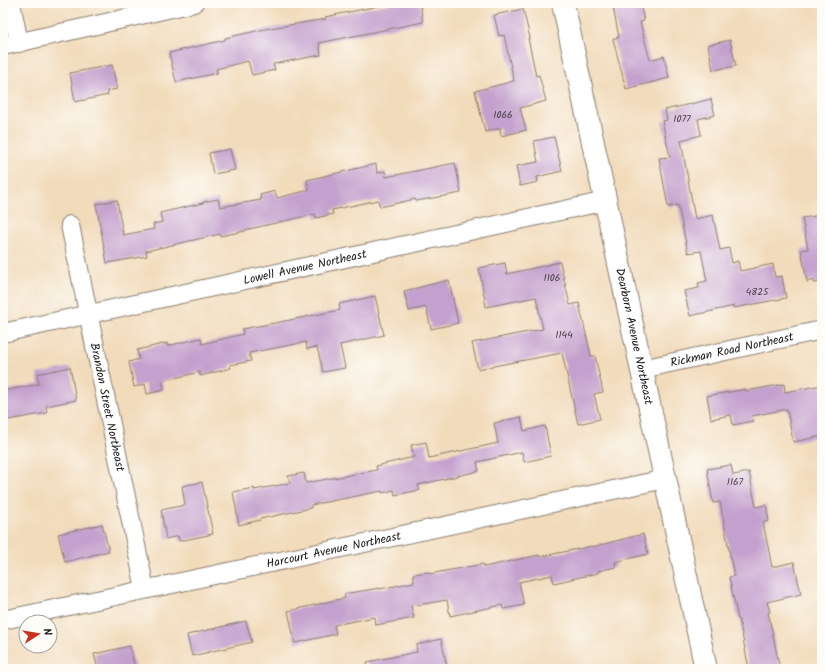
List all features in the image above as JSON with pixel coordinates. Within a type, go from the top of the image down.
[{"type":"street","points":[[11,3],[11,44],[194,3]]},
{"type":"street","name":"Dearborn Avenue Northeast","points":[[563,3],[706,669]]},
{"type":"street","name":"Lowell Avenue Northeast","points":[[3,333],[606,201]]},
{"type":"street","name":"Brandon Street Northeast","points":[[70,225],[145,589]]},
{"type":"street","name":"Rickman Road Northeast","points":[[642,369],[822,330]]},
{"type":"street","name":"Harcourt Avenue Northeast","points":[[3,620],[665,479]]},
{"type":"building","points":[[393,3],[420,3],[423,22],[319,43],[321,55],[273,64],[275,70],[252,75],[248,61],[216,69],[217,73],[176,82],[169,53],[265,29],[326,19],[325,17]]},
{"type":"building","points":[[612,3],[640,3],[644,21],[640,22],[650,60],[664,56],[669,78],[626,89],[613,39],[619,37]]},
{"type":"building","points":[[523,9],[530,38],[528,38],[536,76],[539,75],[546,101],[520,108],[526,130],[501,136],[500,128],[485,132],[475,91],[514,81],[504,35],[499,36],[494,15]]},
{"type":"building","points":[[730,40],[736,66],[713,70],[708,45]]},
{"type":"building","points":[[112,65],[117,89],[107,91],[108,95],[75,102],[70,73]]},
{"type":"building","points":[[711,99],[715,115],[698,119],[701,135],[681,140],[695,219],[713,215],[720,250],[729,248],[732,263],[738,261],[740,271],[773,264],[775,277],[782,276],[786,298],[734,308],[734,306],[690,316],[684,291],[699,288],[698,283],[707,281],[701,251],[688,253],[678,205],[668,207],[659,158],[670,157],[662,121],[667,120],[665,110]]},
{"type":"building","points":[[554,137],[562,171],[537,177],[538,182],[520,186],[516,166],[538,162],[534,141]]},
{"type":"building","points":[[230,149],[235,170],[213,174],[209,153]]},
{"type":"building","points":[[455,163],[461,193],[416,201],[415,199],[380,207],[378,200],[332,210],[333,214],[316,218],[315,214],[245,231],[220,236],[220,234],[146,251],[147,256],[107,263],[96,204],[117,200],[123,235],[154,229],[153,224],[162,222],[160,213],[218,199],[220,207],[261,200],[260,195],[275,191],[277,198],[309,190],[307,180],[376,164],[377,173],[385,171],[386,177]]},
{"type":"building","points":[[822,215],[822,282],[814,283],[814,280],[807,282],[801,250],[808,249],[802,218]]},
{"type":"building","points":[[560,262],[570,305],[579,303],[591,356],[595,356],[603,392],[594,394],[600,419],[578,424],[562,353],[478,369],[472,343],[543,329],[536,297],[486,307],[479,268],[505,263],[507,274]]},
{"type":"building","points":[[449,280],[458,323],[431,329],[426,307],[409,311],[404,291]]},
{"type":"building","points":[[375,296],[384,335],[340,345],[345,368],[323,372],[317,347],[307,349],[306,342],[249,353],[251,361],[230,365],[231,368],[200,376],[200,372],[162,381],[164,390],[147,394],[145,384],[134,387],[129,362],[139,359],[137,350],[167,343],[167,346],[201,338],[202,344],[243,334],[242,329],[340,310],[339,304]]},
{"type":"building","points":[[70,367],[76,400],[46,406],[47,413],[3,421],[3,391],[39,384],[37,374]]},
{"type":"building","points":[[784,384],[785,392],[822,385],[822,436],[793,442],[787,409],[752,416],[753,421],[733,425],[731,415],[711,419],[707,396]]},
{"type":"building","points":[[521,417],[524,431],[545,426],[551,456],[524,462],[522,452],[477,462],[479,471],[418,485],[420,490],[395,495],[394,490],[382,493],[382,491],[311,505],[311,508],[239,525],[233,492],[254,488],[254,490],[290,483],[288,476],[304,473],[306,483],[377,470],[376,466],[414,457],[411,445],[426,442],[429,458],[498,443],[494,423]]},
{"type":"building","points":[[731,465],[733,475],[749,472],[756,507],[766,505],[769,521],[763,522],[772,567],[794,562],[801,594],[767,602],[780,669],[749,669],[729,577],[734,576],[720,502],[713,503],[707,469]]},
{"type":"building","points":[[202,482],[213,534],[179,541],[178,536],[166,539],[161,510],[185,505],[182,486]]},
{"type":"building","points":[[102,524],[109,551],[65,562],[58,534]]},
{"type":"building","points":[[643,534],[648,554],[615,562],[616,567],[598,571],[598,573],[554,583],[552,575],[519,582],[524,605],[503,609],[502,605],[450,616],[447,600],[411,606],[414,618],[376,625],[375,617],[334,625],[336,634],[295,643],[288,611],[345,598],[344,594],[414,582],[413,574],[428,572],[429,574],[483,564],[484,567],[539,555],[539,557],[592,547]]},
{"type":"building","points":[[246,621],[252,642],[192,656],[187,635]]},
{"type":"building","points":[[441,639],[447,666],[432,669],[368,669],[367,662],[417,652],[416,645]]},
{"type":"building","points":[[130,646],[135,669],[98,669],[94,654]]}]
